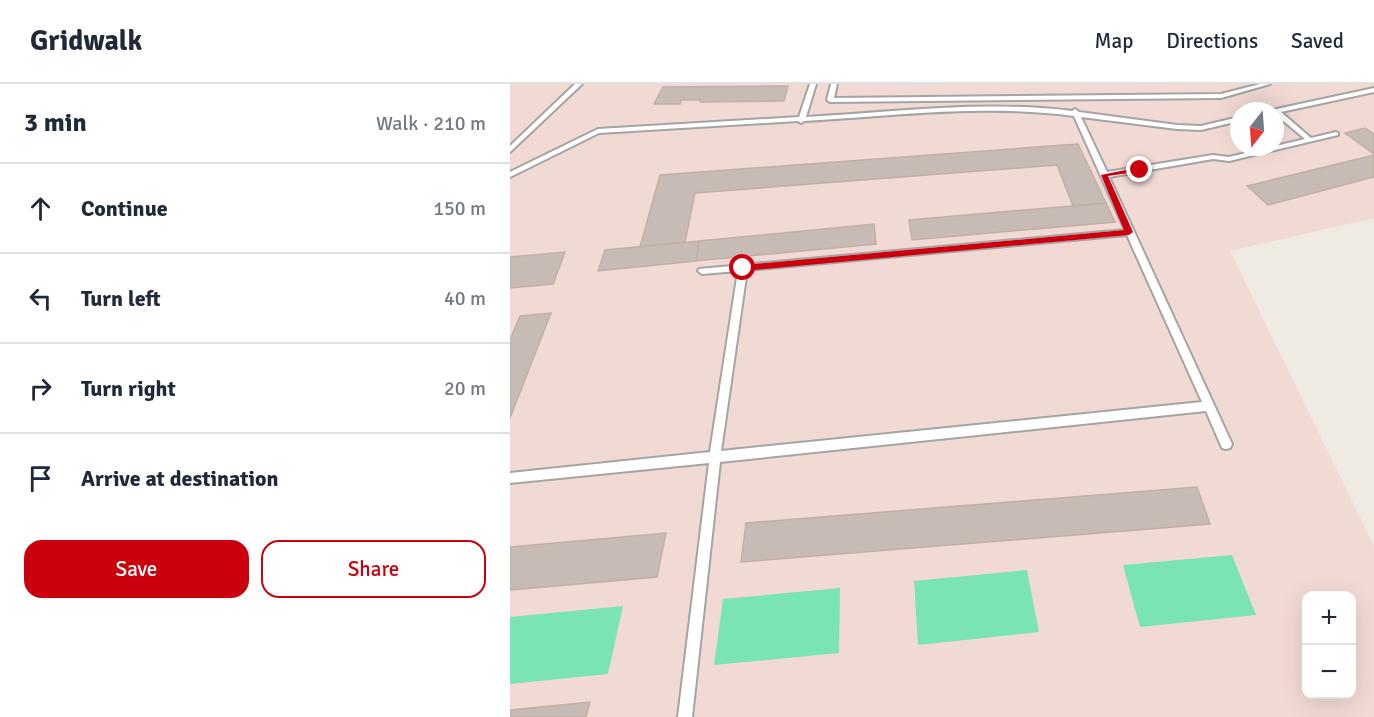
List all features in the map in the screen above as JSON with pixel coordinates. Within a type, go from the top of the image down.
[{"type":"lane","points":[[510,150],[579,84]]},
{"type":"lane","points":[[801,120],[813,84]]},
{"type":"lane","points":[[834,84],[830,100],[1221,96],[1267,84]]},
{"type":"lane","points":[[1284,109],[1374,90]]},
{"type":"lane","points":[[1058,98],[1077,113],[1226,444]]},
{"type":"lane","points":[[510,175],[598,131],[971,110],[1077,113],[1177,127],[1201,128],[1230,121]]},
{"type":"lane","points":[[1284,118],[1310,140]]},
{"type":"lane","points":[[1104,175],[1213,157],[1229,159],[1336,134]]},
{"type":"lane","points":[[702,272],[1129,232]]},
{"type":"lane","points":[[685,717],[715,457],[743,268]]},
{"type":"lane","points":[[510,478],[1209,406]]},
{"type":"shaded area","points":[[510,84],[1374,84],[1374,218],[1230,251],[1374,546],[1374,717],[510,717]]},
{"type":"green space","points":[[1232,555],[1256,615],[1140,627],[1123,565]]},
{"type":"green space","points":[[1027,570],[1039,632],[918,645],[914,581]]},
{"type":"green space","points":[[840,588],[839,653],[714,665],[723,599]]},
{"type":"green space","points":[[623,606],[608,674],[510,684],[510,617]]},
{"type":"building","points":[[788,86],[784,101],[700,102],[700,100],[681,100],[680,104],[654,104],[663,87]]},
{"type":"building","points":[[1365,128],[1374,134],[1374,154],[1345,133]]},
{"type":"building","points":[[1078,144],[1106,203],[1073,206],[1057,165],[695,193],[685,242],[640,247],[660,175]]},
{"type":"building","points":[[1374,155],[1374,177],[1268,205],[1247,186]]},
{"type":"building","points":[[1106,203],[1115,222],[912,240],[909,220]]},
{"type":"building","points":[[874,224],[876,244],[696,261],[699,241]]},
{"type":"building","points":[[699,241],[696,261],[598,271],[605,250]]},
{"type":"building","points":[[565,252],[553,284],[510,288],[510,257]]},
{"type":"building","points":[[551,313],[510,418],[510,340],[520,316]]},
{"type":"building","points":[[1197,487],[1210,524],[741,562],[746,523]]},
{"type":"building","points":[[666,533],[657,577],[510,590],[510,547]]},
{"type":"building","points":[[590,702],[586,717],[510,717],[510,710]]},
{"type":"route","points":[[743,268],[1129,232],[1104,175],[1140,170]]}]
